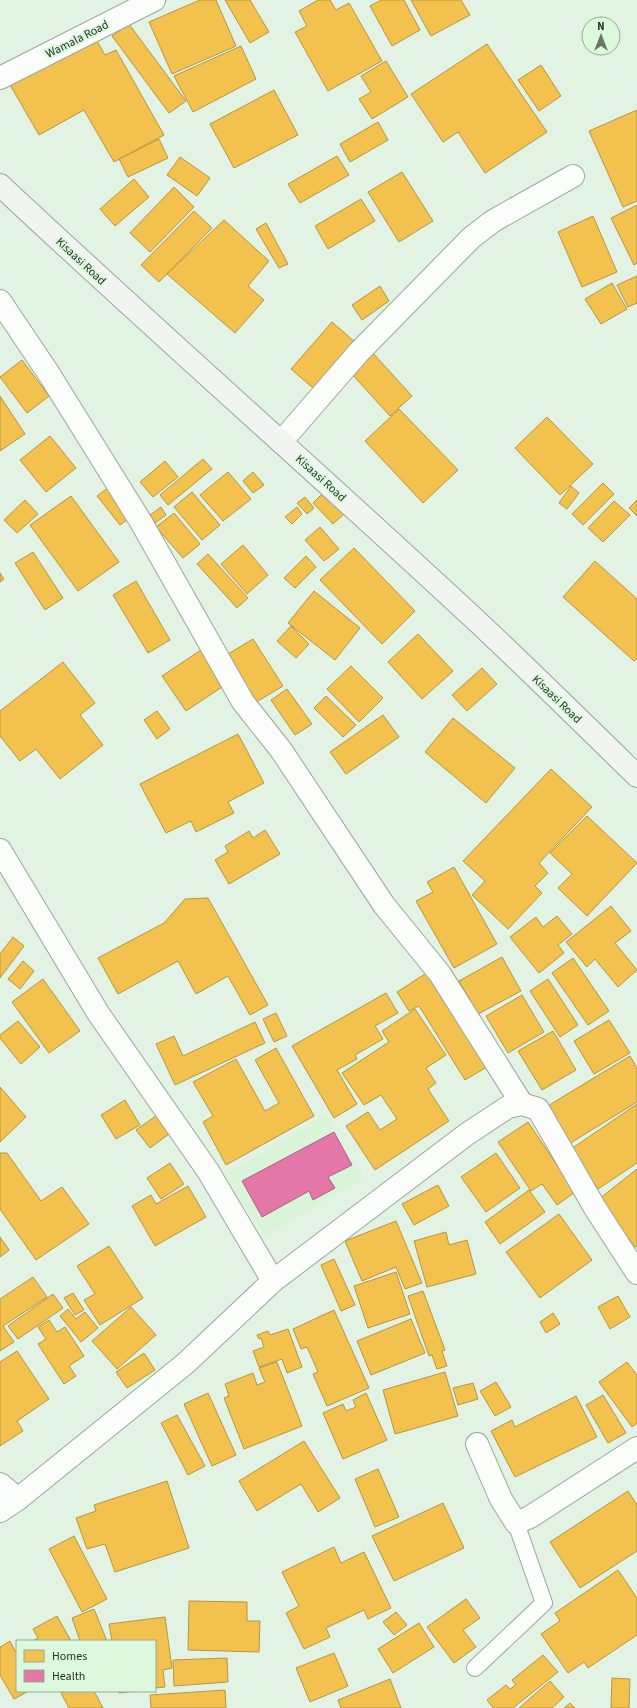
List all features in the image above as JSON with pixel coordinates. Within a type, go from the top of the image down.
[{"type":"main road","name":"Kisaasi Road","points":[[0,185],[99,278],[281,442],[481,626],[637,776]]},
{"type":"street","name":"Wamala Road","points":[[0,78],[154,0]]},
{"type":"street","points":[[281,442],[359,352],[471,238],[493,221],[573,176]]},
{"type":"street","points":[[0,301],[49,374],[141,522],[243,702],[281,750],[384,905],[440,974],[522,1104]]},
{"type":"street","points":[[0,850],[98,1013],[208,1171],[273,1281]]},
{"type":"street","points":[[0,1512],[186,1363],[273,1281],[467,1134],[508,1107],[522,1104],[538,1109],[595,1208],[637,1273]]},
{"type":"street","points":[[477,1444],[501,1499],[516,1523],[530,1517],[637,1448]]},
{"type":"street","points":[[0,1484],[18,1499]]},
{"type":"lane","points":[[475,1668],[544,1603],[516,1523]]},
{"type":"shaded area","points":[[326,1115],[364,1178],[264,1237],[226,1174]]},
{"type":"building: Homes","points":[[200,0],[216,0],[236,46],[172,74],[149,22]]},
{"type":"building: Homes","points":[[225,0],[250,0],[269,32],[250,43]]},
{"type":"building: Homes","points":[[318,0],[330,0],[336,10],[349,3],[382,61],[328,91],[295,32],[307,26],[299,11]]},
{"type":"building: Homes","points":[[381,0],[404,0],[420,30],[392,46],[370,6]]},
{"type":"building: Homes","points":[[411,0],[461,0],[470,15],[431,36]]},
{"type":"building: Homes","points":[[129,24],[186,101],[169,113],[112,36]]},
{"type":"building: Homes","points":[[94,36],[105,55],[116,50],[164,135],[114,162],[84,110],[39,135],[9,83]]},
{"type":"building: Homes","points":[[487,44],[547,132],[485,173],[458,132],[443,142],[411,94]]},
{"type":"building: Homes","points":[[241,46],[256,79],[193,112],[174,76]]},
{"type":"building: Homes","points":[[386,61],[408,97],[372,119],[359,99],[371,92],[361,76]]},
{"type":"building: Homes","points":[[541,65],[561,96],[539,111],[518,80]]},
{"type":"building: Homes","points":[[274,90],[298,135],[234,168],[210,124]]},
{"type":"building: Homes","points":[[637,110],[637,201],[623,207],[589,131]]},
{"type":"building: Homes","points":[[378,122],[388,140],[350,162],[340,144]]},
{"type":"building: Homes","points":[[159,139],[168,158],[128,177],[119,159]]},
{"type":"building: Homes","points":[[337,156],[349,175],[300,203],[288,184]]},
{"type":"building: Homes","points":[[180,157],[210,178],[197,196],[167,175]]},
{"type":"building: Homes","points":[[402,172],[433,221],[399,242],[368,192]]},
{"type":"building: Homes","points":[[134,179],[149,197],[115,226],[100,209]]},
{"type":"building: Homes","points":[[174,187],[194,207],[150,252],[130,233]]},
{"type":"building: Homes","points":[[361,199],[375,221],[328,249],[315,226]]},
{"type":"building: Homes","points":[[637,205],[637,263],[634,265],[611,218]]},
{"type":"building: Homes","points":[[194,211],[212,228],[159,282],[141,265]]},
{"type":"building: Homes","points":[[593,216],[617,272],[582,287],[558,232]]},
{"type":"building: Homes","points":[[224,220],[269,261],[248,286],[264,300],[235,333],[167,274]]},
{"type":"building: Homes","points":[[266,223],[288,264],[279,268],[256,229]]},
{"type":"building: Homes","points":[[637,276],[637,303],[628,307],[617,285]]},
{"type":"building: Homes","points":[[612,283],[627,309],[601,324],[585,299]]},
{"type":"building: Homes","points":[[380,286],[389,301],[362,320],[352,305]]},
{"type":"building: Homes","points":[[332,322],[355,342],[314,389],[291,369]]},
{"type":"building: Homes","points":[[372,352],[412,396],[390,416],[350,372]]},
{"type":"building: Homes","points":[[22,360],[49,396],[27,413],[0,377]]},
{"type":"building: Homes","points":[[0,396],[25,434],[0,451]]},
{"type":"building: Homes","points":[[399,409],[458,470],[423,503],[365,441]]},
{"type":"building: Homes","points":[[547,417],[593,464],[560,495],[515,448]]},
{"type":"building: Homes","points":[[50,436],[76,468],[46,492],[20,460]]},
{"type":"building: Homes","points":[[203,459],[212,469],[168,505],[160,495]]},
{"type":"building: Homes","points":[[165,461],[178,477],[153,497],[140,482]]},
{"type":"building: Homes","points":[[228,472],[251,499],[223,521],[200,495]]},
{"type":"building: Homes","points":[[253,472],[264,485],[253,493],[243,481]]},
{"type":"building: Homes","points":[[603,483],[614,494],[583,525],[572,514]]},
{"type":"building: Homes","points":[[571,486],[579,493],[567,509],[559,503]]},
{"type":"building: Homes","points":[[109,487],[131,517],[120,525],[97,496]]},
{"type":"building: Homes","points":[[326,490],[346,512],[333,524],[313,503]]},
{"type":"building: Homes","points":[[192,492],[220,525],[202,540],[174,507]]},
{"type":"building: Homes","points":[[71,496],[119,562],[78,591],[30,525]]},
{"type":"building: Homes","points":[[305,497],[314,508],[307,514],[297,503]]},
{"type":"building: Homes","points":[[25,500],[38,514],[17,533],[4,520]]},
{"type":"building: Homes","points":[[637,500],[637,516],[629,508]]},
{"type":"building: Homes","points":[[614,501],[630,515],[603,542],[588,528]]},
{"type":"building: Homes","points":[[161,507],[166,515],[155,523],[150,515]]},
{"type":"building: Homes","points":[[297,507],[302,514],[292,524],[285,517]]},
{"type":"building: Homes","points":[[174,513],[200,544],[183,558],[156,527]]},
{"type":"building: Homes","points":[[320,527],[339,549],[324,561],[305,540]]},
{"type":"building: Homes","points":[[243,545],[268,575],[247,594],[221,564]]},
{"type":"building: Homes","points":[[354,548],[415,611],[382,644],[320,580]]},
{"type":"building: Homes","points":[[33,552],[63,598],[45,610],[15,563]]},
{"type":"building: Homes","points":[[208,554],[248,598],[237,608],[197,564]]},
{"type":"building: Homes","points":[[306,556],[316,567],[295,588],[284,578]]},
{"type":"building: Homes","points":[[595,561],[637,599],[637,658],[634,661],[563,597]]},
{"type":"building: Homes","points":[[0,573],[4,579],[0,582]]},
{"type":"building: Homes","points":[[136,581],[170,640],[148,653],[113,595]]},
{"type":"building: Homes","points":[[314,591],[360,628],[335,660],[288,623]]},
{"type":"building: Homes","points":[[291,626],[309,644],[296,658],[277,641]]},
{"type":"building: Homes","points":[[418,634],[453,671],[422,699],[388,662]]},
{"type":"building: Homes","points":[[253,639],[283,686],[253,704],[223,657]]},
{"type":"building: Homes","points":[[201,650],[225,685],[186,711],[162,676]]},
{"type":"building: Homes","points":[[63,662],[95,703],[80,715],[103,745],[60,779],[36,749],[20,761],[0,736],[0,711]]},
{"type":"building: Homes","points":[[351,666],[383,698],[359,722],[327,689]]},
{"type":"building: Homes","points":[[482,668],[497,684],[467,711],[452,695]]},
{"type":"building: Homes","points":[[287,689],[312,724],[295,735],[271,700]]},
{"type":"building: Homes","points":[[326,696],[356,725],[343,737],[314,708]]},
{"type":"building: Homes","points":[[157,711],[170,729],[157,739],[144,720]]},
{"type":"building: Homes","points":[[383,715],[399,737],[346,774],[330,752]]},
{"type":"building: Homes","points":[[453,718],[515,768],[486,803],[425,752]]},
{"type":"building: Homes","points":[[238,734],[264,783],[228,802],[234,813],[196,832],[191,821],[166,833],[140,784]]},
{"type":"building: Homes","points":[[551,769],[592,807],[539,863],[548,873],[535,886],[542,893],[508,929],[472,895],[485,881],[463,861]]},
{"type":"building: Homes","points":[[587,816],[637,863],[587,916],[558,888],[572,874],[550,853]]},
{"type":"building: Homes","points":[[265,830],[280,854],[229,884],[215,860],[228,852],[225,846],[249,831],[253,838]]},
{"type":"building: Homes","points":[[454,867],[497,944],[454,968],[416,901],[433,892],[427,882]]},
{"type":"building: Homes","points":[[208,898],[268,1005],[250,1015],[228,976],[196,994],[178,961],[118,994],[98,958],[164,923],[185,899]]},
{"type":"building: Homes","points":[[611,906],[631,931],[615,943],[637,970],[618,987],[595,959],[587,967],[566,942]]},
{"type":"building: Homes","points":[[557,916],[572,934],[558,945],[564,953],[539,973],[510,937],[536,917],[543,927]]},
{"type":"building: Homes","points":[[13,937],[24,946],[0,978],[0,954]]},
{"type":"building: Homes","points":[[502,957],[521,991],[478,1014],[459,981]]},
{"type":"building: Homes","points":[[573,958],[609,1011],[588,1025],[552,973]]},
{"type":"building: Homes","points":[[23,961],[34,971],[20,989],[8,979]]},
{"type":"building: Homes","points":[[428,972],[487,1067],[465,1080],[419,1006],[409,1011],[397,992]]},
{"type":"building: Homes","points":[[43,979],[80,1031],[49,1053],[12,1002]]},
{"type":"building: Homes","points":[[548,979],[578,1025],[560,1037],[530,991]]},
{"type":"building: Homes","points":[[386,993],[398,1013],[375,1026],[383,1039],[355,1055],[357,1059],[337,1070],[357,1104],[334,1118],[292,1046]]},
{"type":"building: Homes","points":[[522,995],[544,1032],[508,1053],[486,1016]]},
{"type":"building: Homes","points":[[415,1009],[446,1055],[426,1068],[436,1083],[428,1089],[449,1121],[375,1170],[346,1126],[368,1112],[380,1130],[397,1119],[381,1095],[364,1105],[342,1073],[389,1042],[382,1031]]},
{"type":"building: Homes","points":[[276,1013],[287,1036],[274,1042],[263,1019]]},
{"type":"building: Homes","points":[[609,1020],[630,1053],[594,1074],[574,1041]]},
{"type":"building: Homes","points":[[18,1021],[40,1047],[21,1064],[0,1038],[0,1035]]},
{"type":"building: Homes","points":[[255,1022],[265,1043],[175,1085],[156,1044],[174,1036],[183,1056]]},
{"type":"building: Homes","points":[[553,1031],[576,1070],[542,1090],[518,1051]]},
{"type":"building: Homes","points":[[276,1048],[314,1116],[226,1165],[203,1122],[213,1116],[193,1082],[236,1059],[265,1111],[279,1103],[255,1060]]},
{"type":"building: Homes","points":[[630,1056],[637,1068],[637,1102],[569,1144],[546,1107]]},
{"type":"building: Homes","points":[[0,1087],[26,1117],[0,1142]]},
{"type":"building: Homes","points":[[125,1100],[140,1125],[116,1139],[101,1115]]},
{"type":"building: Homes","points":[[637,1104],[637,1163],[598,1189],[571,1149]]},
{"type":"building: Homes","points":[[160,1113],[173,1131],[150,1148],[136,1130]]},
{"type":"building: Homes","points":[[528,1122],[575,1192],[557,1205],[542,1184],[531,1191],[498,1142]]},
{"type":"building: Homes","points":[[0,1153],[7,1153],[41,1201],[62,1187],[89,1224],[36,1260],[0,1209]]},
{"type":"building: Homes","points":[[496,1153],[520,1188],[486,1212],[461,1177]]},
{"type":"building: Homes","points":[[170,1163],[184,1184],[161,1199],[147,1178]]},
{"type":"building: Homes","points":[[637,1169],[637,1246],[635,1247],[599,1199]]},
{"type":"building: Homes","points":[[438,1185],[449,1206],[414,1225],[402,1204]]},
{"type":"building: Homes","points":[[188,1186],[206,1217],[155,1246],[132,1206],[151,1195],[156,1204]]},
{"type":"building: Homes","points":[[529,1190],[545,1212],[500,1244],[485,1222]]},
{"type":"building: Homes","points":[[559,1214],[592,1260],[540,1298],[506,1252]]},
{"type":"building: Homes","points":[[396,1221],[422,1283],[405,1289],[396,1267],[362,1281],[345,1241]]},
{"type":"building: Homes","points":[[446,1232],[449,1245],[467,1240],[476,1274],[427,1287],[414,1241]]},
{"type":"building: Homes","points":[[0,1237],[9,1250],[0,1257]]},
{"type":"building: Homes","points":[[109,1246],[143,1298],[100,1325],[84,1300],[95,1294],[77,1266]]},
{"type":"building: Homes","points":[[334,1259],[355,1305],[341,1311],[321,1265]]},
{"type":"building: Homes","points":[[396,1272],[410,1314],[368,1328],[354,1286]]},
{"type":"building: Homes","points":[[33,1277],[47,1297],[3,1326],[14,1342],[0,1351],[0,1299]]},
{"type":"building: Homes","points":[[423,1291],[445,1350],[442,1351],[447,1366],[437,1369],[432,1355],[429,1356],[408,1296]]},
{"type":"building: Homes","points":[[73,1293],[84,1310],[75,1315],[64,1298]]},
{"type":"building: Homes","points":[[53,1294],[63,1308],[18,1339],[8,1326]]},
{"type":"building: Homes","points":[[618,1296],[630,1317],[610,1329],[598,1307]]},
{"type":"building: Homes","points":[[131,1307],[156,1335],[117,1369],[92,1341]]},
{"type":"building: Homes","points":[[68,1309],[76,1319],[85,1312],[98,1328],[81,1342],[60,1316]]},
{"type":"building: Homes","points":[[334,1310],[369,1388],[327,1406],[313,1374],[318,1372],[307,1347],[301,1349],[293,1329]]},
{"type":"building: Homes","points":[[553,1313],[560,1324],[546,1333],[540,1322]]},
{"type":"building: Homes","points":[[411,1319],[425,1353],[371,1375],[357,1341]]},
{"type":"building: Homes","points":[[49,1320],[57,1332],[65,1327],[84,1356],[69,1366],[76,1376],[64,1384],[38,1344],[46,1339],[38,1327]]},
{"type":"building: Homes","points":[[288,1329],[302,1367],[287,1373],[282,1359],[259,1367],[253,1351],[264,1347],[261,1338],[259,1339],[257,1335],[268,1331],[270,1335]]},
{"type":"building: Homes","points":[[17,1351],[49,1399],[17,1421],[23,1431],[0,1446],[0,1362]]},
{"type":"building: Homes","points":[[144,1353],[155,1370],[127,1388],[116,1372]]},
{"type":"building: Homes","points":[[277,1362],[302,1426],[244,1449],[224,1398],[229,1396],[225,1384],[253,1373],[257,1385],[265,1382],[259,1368]]},
{"type":"building: Homes","points":[[627,1362],[637,1375],[637,1423],[632,1427],[599,1382]]},
{"type":"building: Homes","points":[[445,1372],[458,1416],[395,1434],[383,1390]]},
{"type":"building: Homes","points":[[496,1382],[511,1407],[495,1416],[480,1391]]},
{"type":"building: Homes","points":[[473,1383],[478,1399],[458,1405],[453,1388]]},
{"type":"building: Homes","points":[[208,1393],[236,1455],[212,1466],[184,1404]]},
{"type":"building: Homes","points":[[366,1393],[387,1440],[343,1459],[323,1413],[343,1404],[346,1411],[356,1407],[353,1400]]},
{"type":"building: Homes","points":[[603,1395],[626,1433],[608,1443],[586,1405]]},
{"type":"building: Homes","points":[[576,1396],[597,1437],[515,1477],[491,1431],[512,1420],[515,1427]]},
{"type":"building: Homes","points":[[177,1415],[205,1466],[188,1475],[161,1423]]},
{"type":"building: Homes","points":[[304,1441],[340,1498],[318,1512],[301,1484],[257,1511],[239,1481]]},
{"type":"building: Homes","points":[[378,1469],[399,1517],[375,1527],[355,1479]]},
{"type":"building: Homes","points":[[167,1481],[189,1548],[115,1572],[105,1544],[87,1549],[76,1518],[96,1511],[94,1505]]},
{"type":"building: Homes","points":[[628,1491],[637,1505],[637,1551],[580,1588],[550,1542]]},
{"type":"building: Homes","points":[[443,1503],[464,1548],[394,1581],[372,1536]]},
{"type":"building: Homes","points":[[74,1536],[107,1599],[82,1612],[49,1549]]},
{"type":"building: Homes","points":[[334,1547],[341,1563],[364,1552],[391,1608],[368,1619],[364,1610],[326,1628],[330,1637],[304,1649],[286,1613],[299,1606],[282,1572]]},
{"type":"building: Homes","points":[[618,1570],[637,1598],[637,1635],[588,1668],[584,1662],[568,1673],[541,1634],[560,1621],[555,1613]]},
{"type":"building: Homes","points":[[466,1599],[480,1618],[463,1630],[476,1647],[454,1663],[427,1627]]},
{"type":"building: Homes","points":[[189,1601],[247,1602],[247,1621],[260,1621],[259,1652],[188,1650]]},
{"type":"building: Homes","points":[[94,1609],[107,1640],[80,1640],[72,1618]]},
{"type":"building: Homes","points":[[396,1612],[407,1625],[394,1635],[383,1622]]},
{"type":"building: Homes","points":[[57,1616],[70,1640],[35,1640],[38,1638],[33,1629]]},
{"type":"building: Homes","points":[[165,1617],[172,1668],[163,1670],[165,1687],[156,1688],[156,1640],[112,1640],[109,1624]]},
{"type":"building: Homes","points":[[419,1623],[434,1647],[393,1673],[378,1649]]},
{"type":"building: Homes","points":[[10,1641],[16,1650],[16,1692],[27,1692],[14,1699],[0,1675],[0,1647]]},
{"type":"building: Homes","points":[[334,1653],[348,1686],[310,1702],[296,1668]]},
{"type":"building: Homes","points":[[543,1655],[558,1672],[513,1708],[493,1708],[487,1700],[506,1685],[510,1689],[516,1685],[512,1680]]},
{"type":"building: Homes","points":[[227,1658],[228,1682],[174,1686],[173,1660]]},
{"type":"building: Homes","points":[[612,1678],[630,1679],[629,1708],[611,1708]]},
{"type":"building: Homes","points":[[390,1679],[401,1708],[341,1708],[338,1700]]},
{"type":"building: Homes","points":[[550,1681],[564,1697],[552,1708],[519,1708]]},
{"type":"building: Homes","points":[[225,1690],[226,1708],[151,1708],[150,1695]]},
{"type":"building: Homes","points":[[95,1692],[103,1708],[69,1708],[61,1693]]},
{"type":"building: Homes","points":[[570,1703],[575,1708],[564,1708]]},
{"type":"building: Health","points":[[334,1132],[352,1165],[328,1177],[335,1188],[313,1200],[309,1191],[262,1217],[242,1181]]}]
